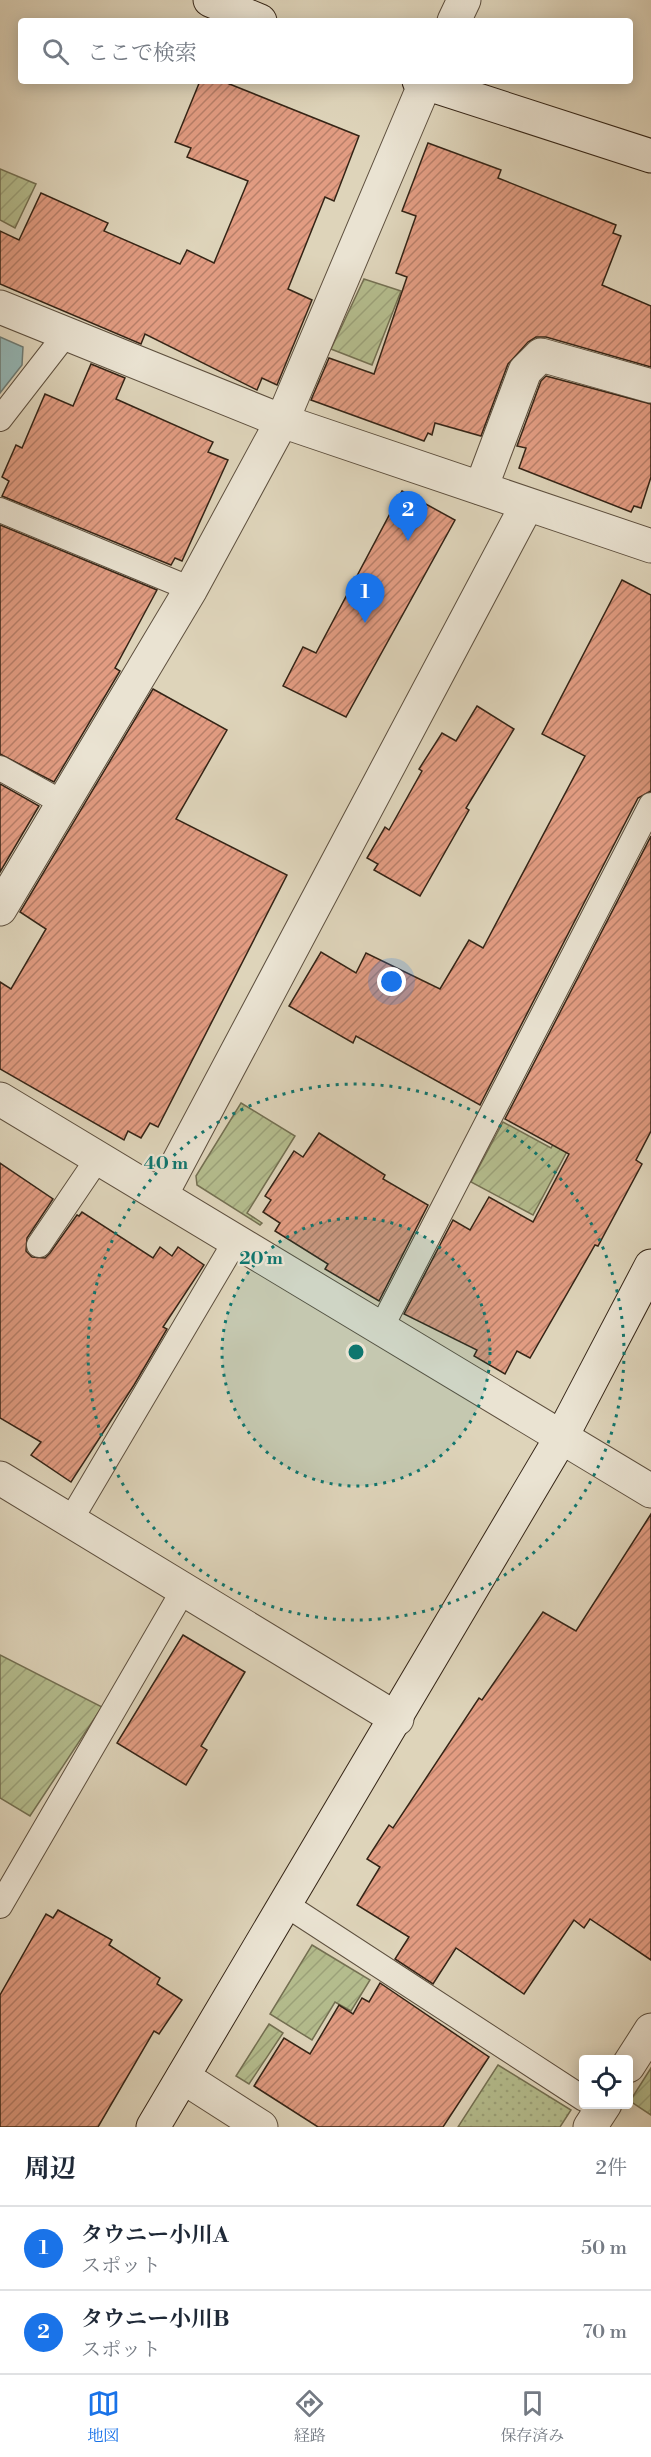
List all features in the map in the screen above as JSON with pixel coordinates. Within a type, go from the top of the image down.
[{"type":"street","points":[[210,0],[253,18]]},
{"type":"street","points":[[455,18],[464,0]]},
{"type":"street","points":[[0,909],[191,589],[282,421],[422,84]]},
{"type":"street","points":[[429,84],[651,156]]},
{"type":"street","points":[[0,307],[282,421],[651,546]]},
{"type":"street","points":[[481,489],[525,371],[541,356],[651,386]]},
{"type":"street","points":[[161,1195],[527,505]]},
{"type":"street","points":[[0,1099],[651,1491]]},
{"type":"street","points":[[153,2127],[397,1719],[562,1436],[651,1266]]},
{"type":"street","points":[[0,1478],[397,1719]]},
{"type":"street","points":[[633,2058],[651,2030]]},
{"type":"street","points":[[183,2077],[261,2127]]},
{"type":"lane","points":[[0,418],[66,334]]},
{"type":"lane","points":[[0,510],[191,589]]},
{"type":"lane","points":[[0,768],[63,802]]},
{"type":"lane","points":[[381,1328],[651,805]]},
{"type":"lane","points":[[39,1245],[98,1158]]},
{"type":"lane","points":[[70,1521],[236,1240]]},
{"type":"lane","points":[[0,1906],[184,1590]]},
{"type":"lane","points":[[285,1904],[579,2099]]},
{"type":"green space","points":[[0,169],[36,184],[15,228],[0,220]]},
{"type":"green space","points":[[364,279],[401,291],[372,365],[331,349]]},
{"type":"green space","points":[[241,1103],[295,1136],[247,1213],[262,1223],[260,1225],[197,1185],[196,1176]]},
{"type":"green space","points":[[573,1107],[587,1114],[533,1215],[471,1182],[503,1122],[551,1148]]},
{"type":"green space","points":[[0,1655],[102,1707],[30,1816],[0,1798]]},
{"type":"green space","points":[[312,1945],[370,1980],[351,2011],[335,2002],[312,2040],[270,2014]]},
{"type":"green space","points":[[269,2024],[283,2033],[249,2084],[236,2076]]},
{"type":"green space","points":[[498,2065],[571,2110],[560,2127],[458,2127]]},
{"type":"green space","points":[[651,2068],[651,2115],[633,2103],[633,2096]]},
{"type":"water","points":[[0,337],[23,347],[22,365],[0,393]]},
{"type":"building","points":[[199,84],[229,84],[359,136],[334,201],[325,197],[288,289],[312,300],[277,385],[262,378],[257,390],[145,334],[141,344],[0,284],[0,231],[19,240],[41,193],[108,223],[104,231],[180,264],[187,250],[214,263],[248,181],[187,157],[191,148],[175,142]]},
{"type":"building","points":[[428,143],[501,170],[498,178],[616,225],[613,233],[621,236],[602,285],[651,306],[651,367],[546,337],[536,337],[528,342],[508,364],[481,436],[435,423],[432,435],[428,433],[424,441],[311,400],[329,358],[374,374],[407,277],[396,273],[416,216],[402,211]]},
{"type":"building","points":[[91,364],[125,378],[116,399],[213,442],[208,452],[228,460],[182,561],[175,558],[171,565],[2,496],[9,481],[2,477],[16,445],[22,448],[45,394],[73,406]]},
{"type":"building","points":[[546,376],[651,404],[651,477],[641,508],[634,506],[631,512],[519,468],[526,448],[517,446],[541,381]]},
{"type":"building","points":[[402,491],[455,520],[346,717],[283,686],[303,647],[316,653]]},
{"type":"building","points":[[0,525],[157,590],[115,668],[120,671],[54,782],[0,754]]},
{"type":"building","points":[[622,580],[651,595],[651,791],[638,798],[480,1105],[356,1036],[353,1043],[289,1006],[321,952],[356,973],[366,953],[440,989],[469,940],[483,948],[585,756],[542,734]]},
{"type":"building","points":[[153,689],[227,730],[176,819],[287,875],[158,1127],[150,1123],[141,1138],[128,1131],[124,1140],[0,1069],[0,982],[11,989],[46,929],[20,912]]},
{"type":"building","points":[[477,706],[514,729],[466,808],[469,810],[420,896],[374,870],[378,864],[367,858],[385,827],[389,830],[422,771],[419,769],[442,733],[456,741]]},
{"type":"building","points":[[0,784],[39,806],[0,872]]},
{"type":"building","points":[[651,836],[651,1131],[636,1160],[642,1164],[598,1246],[595,1245],[530,1358],[517,1351],[505,1374],[474,1356],[477,1350],[404,1314],[453,1220],[470,1230],[489,1197],[533,1222],[569,1154],[505,1119]]},
{"type":"building","points":[[319,1133],[385,1175],[383,1179],[428,1205],[379,1301],[325,1269],[328,1264],[275,1231],[280,1223],[263,1212],[271,1200],[265,1196],[294,1151],[303,1157]]},
{"type":"building","points":[[0,1163],[53,1199],[27,1238],[26,1251],[32,1257],[45,1258],[77,1215],[79,1216],[82,1212],[153,1258],[160,1247],[172,1256],[178,1247],[204,1265],[163,1327],[167,1329],[134,1385],[71,1482],[31,1455],[41,1442],[0,1418]]},
{"type":"building","points":[[651,1514],[651,1960],[590,1919],[584,1928],[574,1920],[524,1994],[456,1948],[433,1984],[395,1959],[409,1937],[357,1905],[380,1867],[367,1859],[389,1825],[393,1828],[479,1698],[482,1700],[543,1612],[576,1631]]},
{"type":"building","points":[[183,1635],[245,1672],[201,1746],[207,1750],[186,1785],[117,1743]]},
{"type":"building","points":[[58,1910],[112,1940],[109,1945],[160,1978],[157,1984],[182,2000],[159,2034],[154,2031],[98,2127],[0,2127],[0,1995],[46,1914],[53,1918]]},
{"type":"building","points":[[380,1983],[489,2057],[443,2127],[318,2127],[254,2086],[284,2038],[310,2054],[339,2005],[353,2014],[362,1998],[369,2002]]},
{"type":"place","name":"タウニー小川B","points":[[408,541]]},
{"type":"place","name":"タウニー小川A","points":[[365,623]]}]
